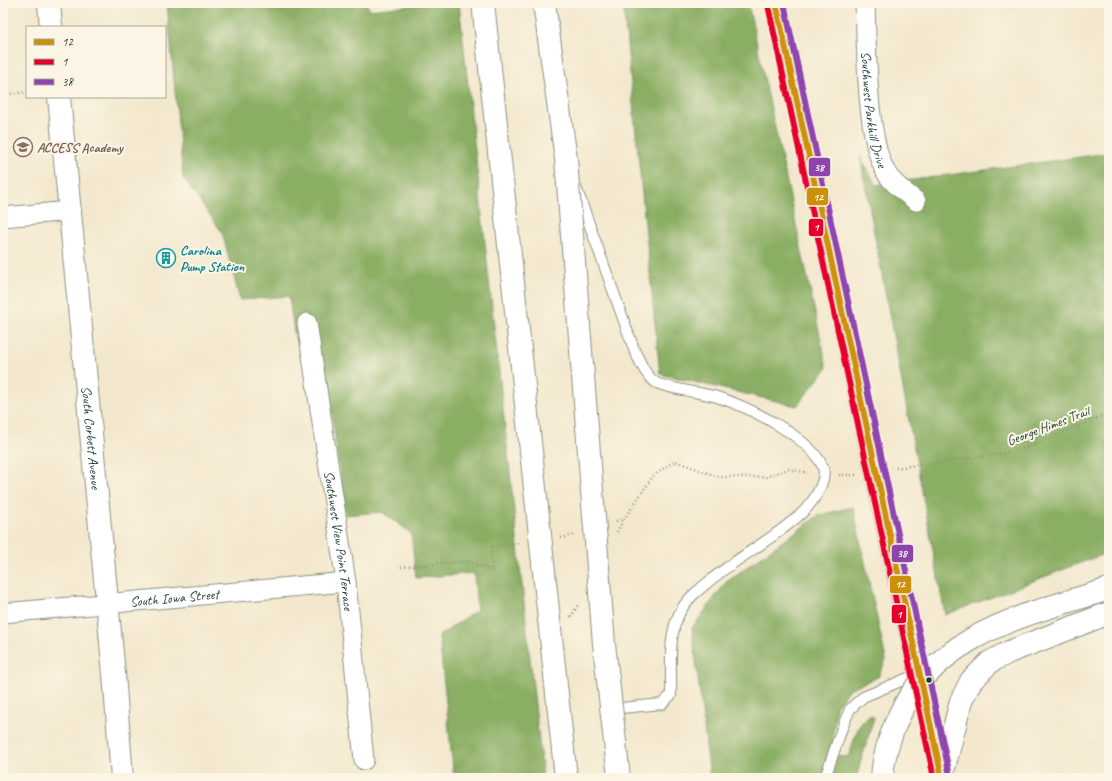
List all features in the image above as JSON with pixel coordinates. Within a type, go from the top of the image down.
[{"type":"main road","points":[[49,3],[51,26]]},
{"type":"main road","points":[[483,3],[535,503],[566,778]]},
{"type":"main road","points":[[544,3],[566,159],[604,644],[619,778]]},
{"type":"main road","points":[[776,3],[942,777]]},
{"type":"main road","name":"South Corbett Avenue","points":[[59,98],[108,603],[122,778]]},
{"type":"main road","points":[[882,778],[886,752],[898,717],[907,700],[930,670],[947,655],[968,640],[1015,618],[1109,589]]},
{"type":"main road","points":[[942,777],[961,701],[968,685],[980,671],[990,662],[1009,652],[1109,613]]},
{"type":"street","name":"Southwest Parkhill Drive","points":[[865,3],[870,96],[879,155],[888,176],[916,201]]},
{"type":"street","points":[[3,217],[70,211]]},
{"type":"street","name":"Southwest View Point Terrace","points":[[307,323],[346,582],[364,760]]},
{"type":"street","name":"South Iowa Street","points":[[3,613],[346,582]]},
{"type":"lane","points":[[566,159],[635,352],[647,375],[656,383],[718,397],[777,425],[802,440],[818,457],[823,470],[820,488],[805,510],[775,533],[732,562],[693,594],[681,611],[672,631],[671,695],[662,704],[611,709]]},
{"type":"lane","points":[[825,778],[850,709],[863,697],[920,672]]},
{"type":"path","points":[[3,95],[26,92]]},
{"type":"path","name":"George Himes Trail","points":[[892,469],[913,465],[994,456],[1034,445],[1109,413]]},
{"type":"path","points":[[612,523],[625,518],[652,476],[675,461],[719,477],[766,477],[788,469],[810,473]]},
{"type":"path","points":[[557,538],[578,534]]},
{"type":"path","points":[[401,567],[467,561],[492,571],[491,546],[528,542]]},
{"type":"green space","points":[[167,3],[367,3],[369,10],[439,3],[459,3],[543,778],[454,778],[439,636],[477,610],[474,573],[416,578],[411,533],[382,512],[345,515],[330,397],[294,333],[289,296],[240,300],[222,232],[183,178]]},
{"type":"green space","points":[[623,3],[748,3],[827,368],[797,406],[660,374]]},
{"type":"green space","points":[[1109,153],[1109,552],[945,615],[860,156],[876,185]]},
{"type":"green space","points":[[853,507],[886,660],[878,677],[849,689],[836,706],[831,756],[848,757],[859,726],[869,715],[874,717],[856,778],[710,778],[692,628],[726,582],[819,515]]},
{"type":"transit line","name":"12","points":[[776,3],[942,778]]},
{"type":"transit line","name":"38","points":[[784,3],[950,776]]},
{"type":"transit line","name":"1","points":[[768,5],[934,778]]},
{"type":"place","name":"ACCESS Academy","points":[[23,147]]},
{"type":"place","name":"Carolina Pump Station","points":[[166,258]]}]
